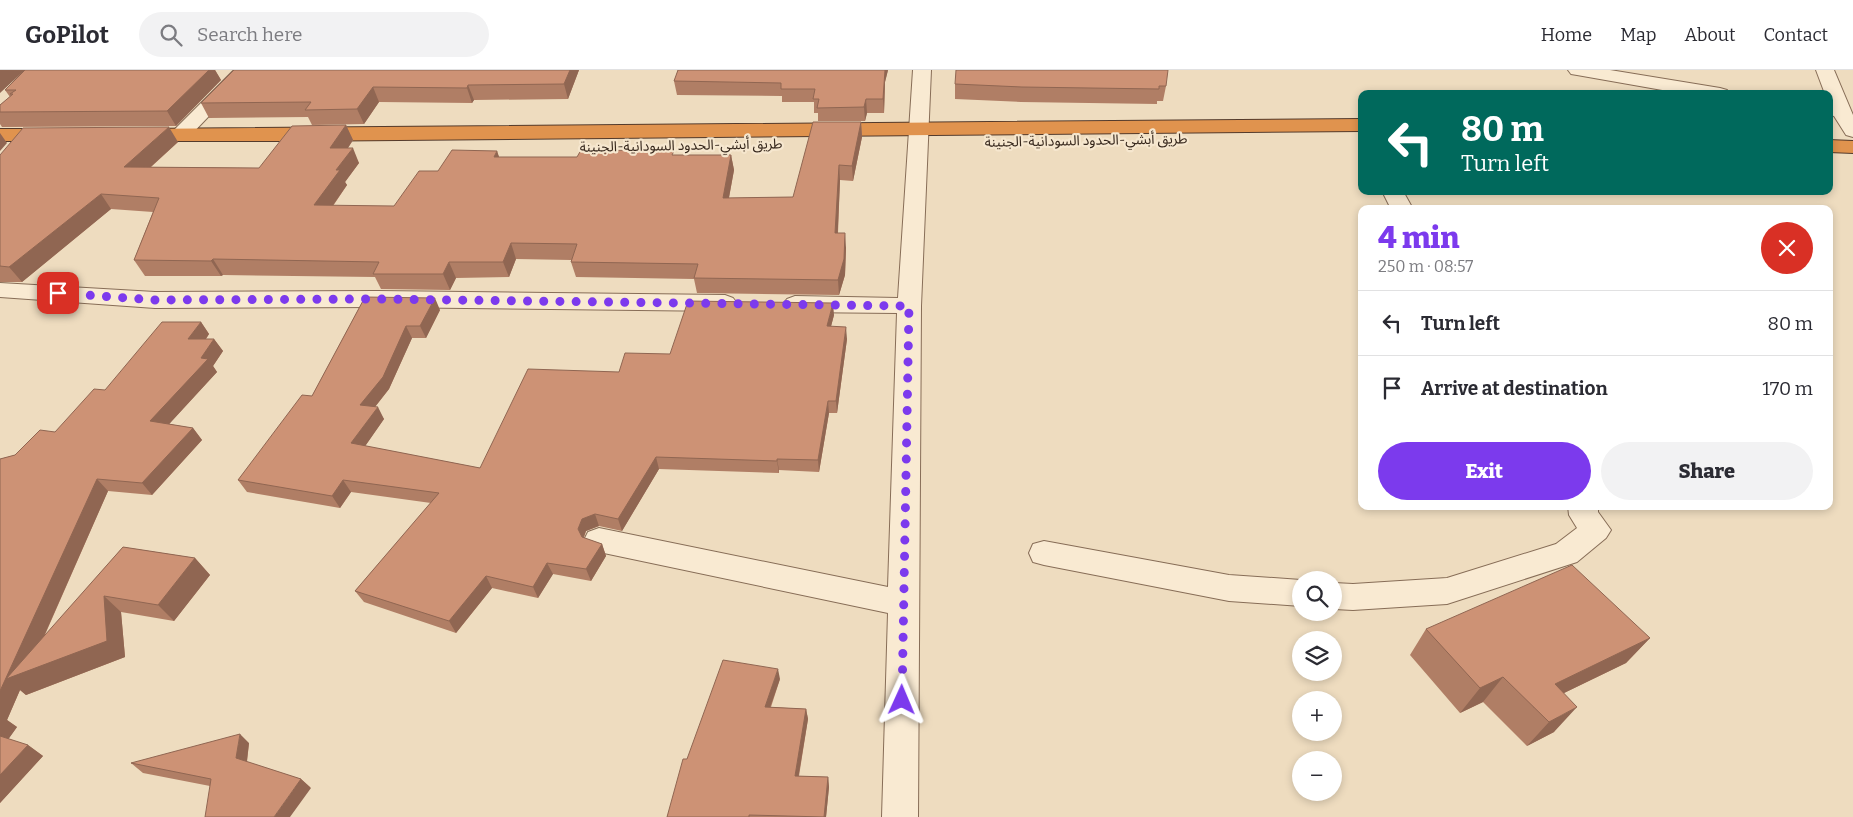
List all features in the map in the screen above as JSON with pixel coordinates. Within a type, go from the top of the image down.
[{"type":"highway","points":[[1103,132],[1358,125]]},
{"type":"highway","points":[[1833,130],[1853,131]]},
{"type":"highway","name":"طريق أبشي-الحدود السودانية-الجنينة","points":[[180,135],[120,142],[918,136],[1103,132],[1358,140]]},
{"type":"highway","points":[[5,148],[72,142],[28,135]]},
{"type":"highway","points":[[180,135],[918,136]]},
{"type":"highway","points":[[1833,146],[1853,147]]},
{"type":"street","points":[[180,135],[244,70]]},
{"type":"street","points":[[900,817],[909,306],[922,70]]},
{"type":"street","points":[[1577,70],[1694,90]]},
{"type":"street","points":[[1689,70],[1709,90]]},
{"type":"street","points":[[1825,70],[1830,90]]},
{"type":"street","points":[[1835,110],[1853,131]]},
{"type":"street","points":[[5,148],[28,135]]},
{"type":"street","points":[[0,290],[155,300],[377,299],[909,306]]},
{"type":"street","points":[[1342,596],[1447,591],[1566,553],[1596,530],[1584,515],[1583,510]]},
{"type":"street","points":[[599,540],[904,603]]},
{"type":"street","points":[[1044,553],[1229,588],[1292,592]]},
{"type":"building","points":[[25,70],[209,70],[167,111],[0,112],[0,105],[16,90],[5,90]]},
{"type":"building","points":[[234,70],[570,70],[564,84],[468,85],[467,88],[373,87],[357,109],[305,110],[311,102],[201,103]]},
{"type":"building","points":[[678,70],[885,70],[883,99],[866,99],[864,107],[817,108],[819,99],[813,99],[815,89],[781,89],[781,83],[674,81]]},
{"type":"building","points":[[956,70],[1168,70],[1166,86],[1159,86],[1159,89],[955,84]]},
{"type":"building","points":[[813,122],[861,122],[852,166],[839,165],[835,233],[845,233],[844,259],[838,280],[694,278],[698,264],[571,262],[577,244],[511,243],[503,262],[449,262],[443,274],[373,274],[379,262],[213,259],[211,261],[134,260],[159,198],[101,194],[9,267],[0,266],[0,155],[23,128],[169,127],[124,167],[259,168],[292,126],[346,125],[330,148],[353,148],[336,170],[340,170],[314,205],[394,206],[419,171],[438,171],[452,150],[497,151],[494,157],[577,157],[581,150],[674,151],[672,155],[731,155],[723,198],[793,197]]},
{"type":"building","points":[[365,297],[435,298],[420,326],[406,326],[383,377],[360,405],[378,407],[351,443],[480,468],[528,369],[619,372],[625,353],[670,354],[688,301],[833,303],[827,326],[846,327],[836,401],[828,401],[818,460],[777,459],[777,461],[656,457],[618,519],[595,514],[582,519],[578,529],[582,537],[602,544],[586,569],[547,563],[533,587],[486,576],[449,621],[355,591],[439,493],[343,480],[332,496],[238,480],[302,395],[312,396]]},
{"type":"building","points":[[162,322],[201,322],[188,339],[214,339],[201,358],[208,359],[150,421],[193,428],[142,483],[97,479],[0,691],[0,459],[15,455],[40,430],[55,432],[94,389],[105,390]]},
{"type":"building","points":[[123,547],[195,558],[158,605],[104,596],[107,641],[6,679]]},
{"type":"building","points":[[1572,565],[1650,638],[1555,684],[1577,707],[1549,722],[1503,677],[1480,688],[1426,629]]},
{"type":"building","points":[[723,660],[778,669],[765,707],[806,709],[795,776],[828,777],[824,817],[749,815],[749,817],[667,817],[683,759],[687,759]]},
{"type":"building","points":[[240,734],[236,758],[301,779],[274,817],[205,817],[211,779],[131,763]]},
{"type":"building","points":[[0,736],[28,745],[0,775]]},
{"type":"route","points":[[58,293],[155,300],[377,299],[909,306],[902,700]]}]
